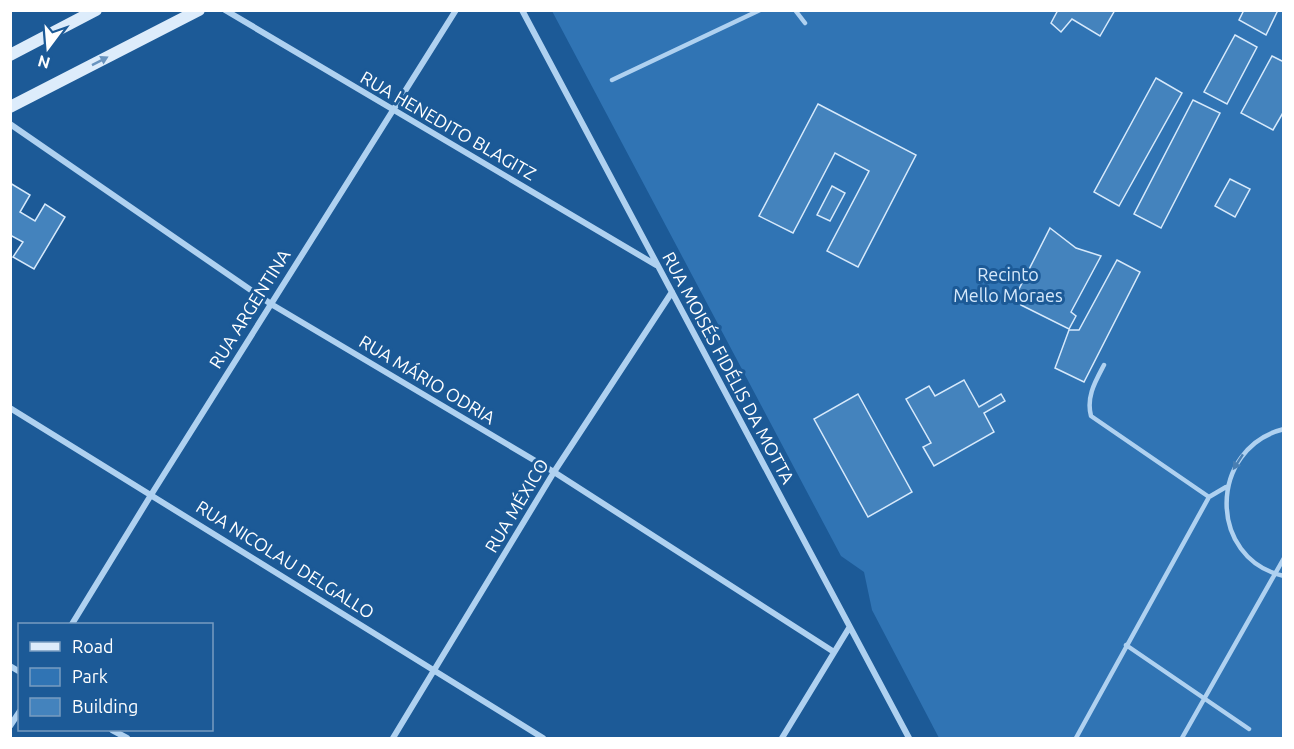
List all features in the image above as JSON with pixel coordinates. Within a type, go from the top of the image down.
[{"type":"main road","points":[[10,55],[96,10]]},
{"type":"main road","points":[[10,107],[199,10]]},
{"type":"street","name":"RUA HENEDITO BLAGITZ","points":[[225,10],[657,266]]},
{"type":"street","name":"RUA ARGENTINA","points":[[73,623],[456,10]]},
{"type":"street","name":"RUA MOISÉS FIDÉLIS DA MOTTA","points":[[522,10],[909,738]]},
{"type":"street","name":"RUA MÁRIO ODRIA","points":[[10,124],[271,304],[554,472],[834,652]]},
{"type":"street","name":"RUA MÉXICO","points":[[393,738],[554,472],[672,292]]},
{"type":"street","name":"RUA NICOLAU DELGALLO","points":[[10,408],[543,738]]},
{"type":"street","points":[[782,738],[849,628]]},
{"type":"lane","points":[[612,80],[760,10]]},
{"type":"lane","points":[[795,10],[806,22]]},
{"type":"lane","points":[[1104,365],[1092,389],[1088,405],[1090,416],[1209,498]]},
{"type":"lane","points":[[1284,429],[1272,431],[1251,444],[1235,464],[1226,487],[1226,514],[1235,538],[1251,559],[1273,574],[1284,576]]},
{"type":"lane","points":[[1076,738],[1209,498],[1226,487]]},
{"type":"lane","points":[[1182,738],[1284,558]]},
{"type":"lane","points":[[1126,645],[1249,729]]},
{"type":"green space","name":"Recinto Mello Moraes","points":[[552,11],[1283,11],[1283,738],[939,738],[872,610],[864,572],[841,556]]},
{"type":"building","points":[[1058,10],[1115,10],[1100,36],[1072,19],[1061,32],[1051,23]]},
{"type":"building","points":[[1244,10],[1278,10],[1266,35],[1239,20]]},
{"type":"building","points":[[1235,35],[1257,47],[1227,104],[1204,92]]},
{"type":"building","points":[[1272,56],[1284,62],[1284,111],[1273,130],[1241,113]]},
{"type":"building","points":[[1156,78],[1182,93],[1119,206],[1094,192]]},
{"type":"building","points":[[1193,100],[1220,113],[1161,228],[1134,214]]},
{"type":"building","points":[[818,104],[916,155],[858,267],[827,251],[869,171],[835,153],[793,233],[759,216]]},
{"type":"building","points":[[1230,179],[1250,189],[1235,217],[1215,206]]},
{"type":"building","points":[[10,183],[30,195],[20,212],[35,221],[45,204],[65,217],[34,269],[13,257],[23,242],[10,235]]},
{"type":"building","points":[[832,186],[845,193],[830,221],[817,215]]},
{"type":"building","points":[[1050,228],[1076,248],[1101,256],[1071,312],[1076,316],[1069,329],[1021,305],[1023,297],[1018,291]]},
{"type":"building","points":[[1117,260],[1140,272],[1084,382],[1055,368],[1069,330],[1079,330]]},
{"type":"building","points":[[964,380],[979,407],[1001,394],[1005,401],[984,413],[994,432],[934,466],[923,447],[931,443],[906,399],[929,386],[935,396]]},
{"type":"building","points":[[858,394],[912,492],[868,517],[814,419]]}]
